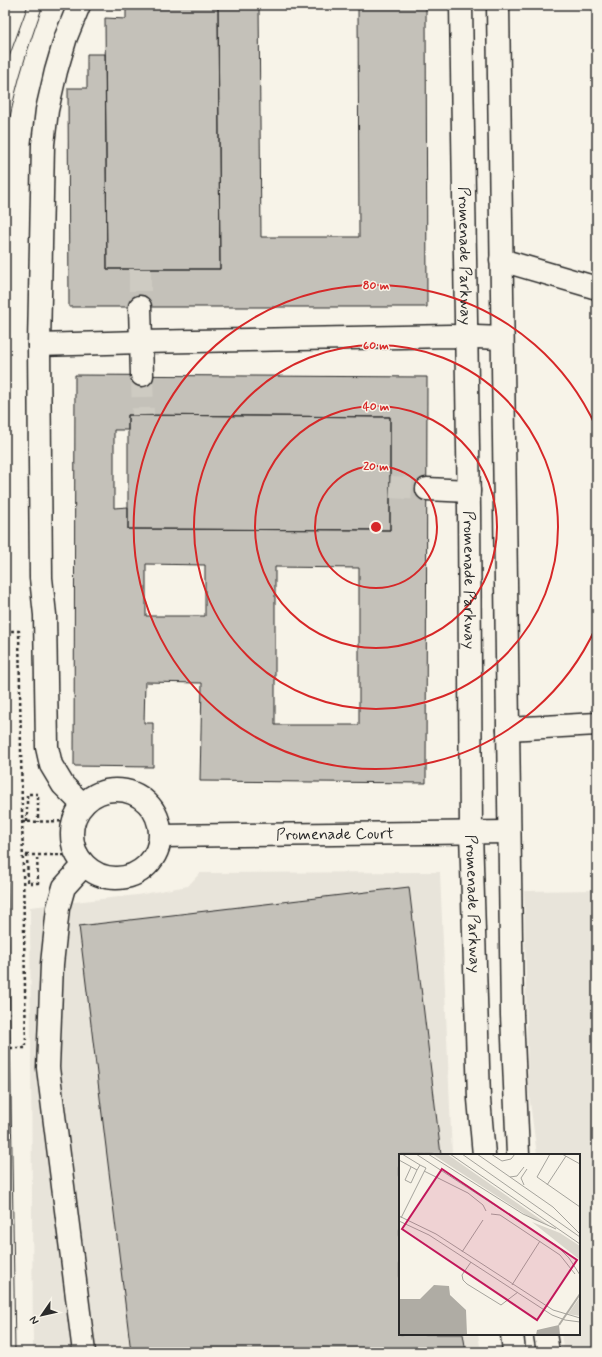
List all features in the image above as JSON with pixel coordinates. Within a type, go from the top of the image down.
[{"type":"street","points":[[79,5],[66,37],[47,110],[43,144],[39,345],[41,578],[45,615],[48,747],[51,765],[79,813]]},
{"type":"street","name":"Promenade Parkway","points":[[460,5],[469,491],[471,832],[479,1091],[483,1146]]},
{"type":"street","points":[[483,1146],[517,1149],[512,1015],[498,5]]},
{"type":"street","points":[[501,260],[597,288]]},
{"type":"street","points":[[140,307],[142,375]]},
{"type":"street","points":[[39,345],[466,336],[502,338]]},
{"type":"street","points":[[427,489],[469,491]]},
{"type":"street","points":[[508,729],[597,724]]},
{"type":"street","points":[[116,790],[130,792],[143,798],[153,809],[159,822],[161,836],[158,851],[150,863],[139,873],[125,878],[110,878],[96,874],[81,860],[72,838],[79,813],[89,799],[101,792],[116,790]]},
{"type":"street","name":"Promenade Court","points":[[161,836],[509,832]]},
{"type":"street","points":[[81,860],[64,887],[58,908],[52,964],[48,1068],[84,1352]]},
{"type":"street","points":[[512,1335],[514,1352]]},
{"type":"street","points":[[545,1335],[548,1352]]},
{"type":"path","points":[[5,631],[19,631],[26,1048],[5,1048]]},
{"type":"path","points":[[27,822],[28,794],[38,794],[38,822]]},
{"type":"path","points":[[22,822],[38,822],[79,813]]},
{"type":"path","points":[[22,855],[37,855],[81,860]]},
{"type":"path","points":[[27,855],[28,883],[38,883],[37,855]]},
{"type":"shaded area","points":[[440,872],[452,1154],[399,1154],[399,1335],[478,1335],[481,1352],[33,1352],[30,907],[137,895],[188,886],[200,873]]},
{"type":"shaded area","points":[[597,890],[597,1352],[564,1352],[561,1335],[580,1335],[580,1154],[537,1154],[528,1087],[524,891]]},
{"type":"building","points":[[126,5],[218,5],[220,269],[107,269],[105,18],[126,19]]},
{"type":"building","points":[[218,5],[259,5],[261,237],[359,237],[358,5],[426,5],[427,307],[69,307],[68,88],[87,88],[87,54],[105,54],[107,269],[220,269]]},
{"type":"building","points":[[75,375],[427,377],[426,783],[200,781],[202,683],[145,682],[144,723],[153,723],[153,767],[74,766]],"holes":[[[128,415],[390,417],[390,530],[128,529],[128,507],[114,508],[114,430],[128,430]],[[146,564],[205,565],[205,616],[146,616]],[[275,567],[359,568],[359,725],[275,725]]]},
{"type":"building","points":[[128,415],[390,417],[390,530],[128,529]]},
{"type":"building","points":[[409,887],[441,1154],[399,1154],[399,1335],[463,1335],[466,1352],[131,1352],[79,926]]},
{"type":"tunnel","points":[[140,269],[140,307]]},
{"type":"tunnel","points":[[142,375],[143,415]]},
{"type":"tunnel","points":[[390,487],[427,489]]},
{"type":"tram line","points":[[5,76],[9,57],[28,5]]},
{"type":"tram line","points":[[5,151],[7,132],[15,95],[43,5]]},
{"type":"tram line","points":[[5,701],[15,1352]]}]
